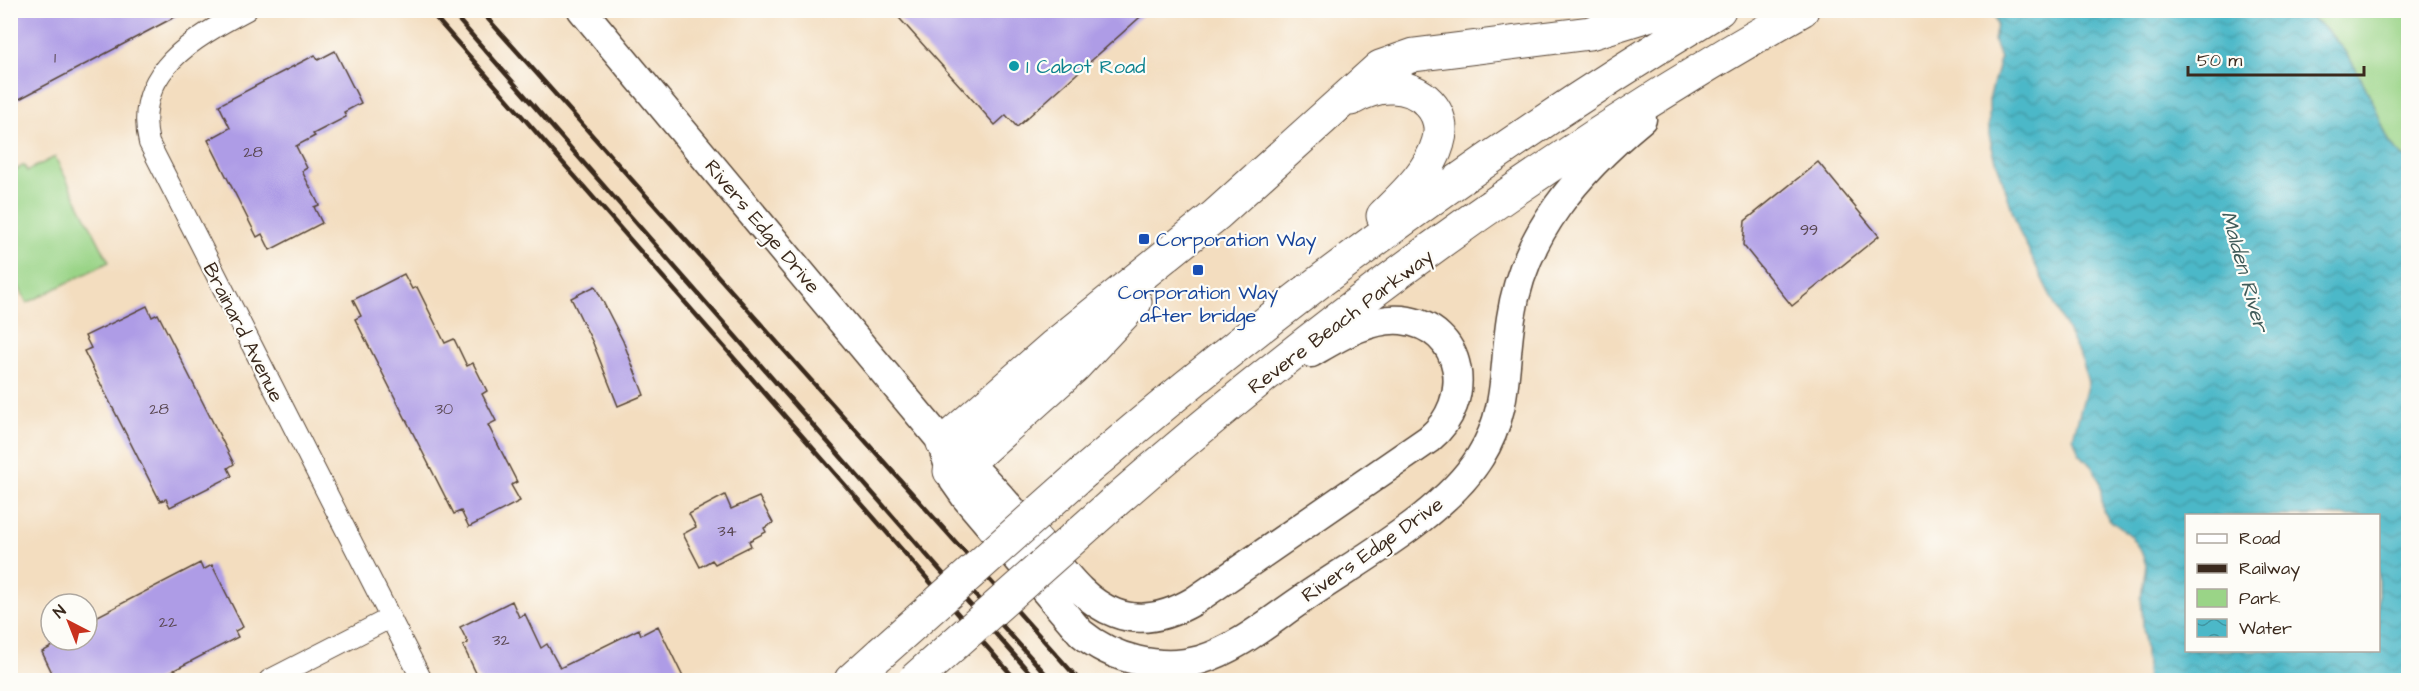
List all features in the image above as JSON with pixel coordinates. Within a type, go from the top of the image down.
[{"type":"highway","points":[[954,459],[1074,367],[1216,215],[1374,71],[1400,58],[1590,33],[1664,10]]},
{"type":"highway","points":[[851,681],[1084,472],[1184,388],[1310,289],[1498,152],[1623,69],[1719,10]]},
{"type":"highway","name":"Revere Beach Parkway","points":[[915,681],[1112,504],[1212,419],[1354,308],[1462,228],[1613,126],[1802,10]]},
{"type":"highway","points":[[1310,289],[1410,187],[1431,160],[1440,133],[1439,119],[1433,106],[1421,96],[1398,87],[1380,88],[1364,93],[1327,115]]},
{"type":"main road","name":"Rivers Edge Drive","points":[[582,10],[954,459],[1085,594],[1117,614],[1133,618],[1152,617],[1173,612],[1194,601],[1429,439],[1446,421],[1454,407],[1459,391],[1458,375],[1449,351],[1428,328],[1402,320],[1375,323],[1344,335],[1305,356],[1212,419]]},
{"type":"main road","name":"Rivers Edge Drive","points":[[954,459],[972,506],[1081,633],[1095,645],[1129,658],[1171,663],[1200,660],[1234,644],[1409,526],[1461,482],[1487,444],[1500,414],[1504,398],[1510,320],[1516,290],[1525,261],[1544,224],[1586,172],[1619,138],[1664,101],[1730,53]]},
{"type":"street","name":"Brainard Avenue","points":[[247,10],[183,47],[169,64],[158,80],[148,105],[146,122],[149,143],[422,681]]},
{"type":"street","points":[[269,681],[390,618]]},
{"type":"green space","points":[[2300,11],[2408,11],[2408,160],[2395,150],[2354,65],[2345,52],[2325,29]]},
{"type":"green space","points":[[55,157],[109,262],[27,303],[11,271],[11,173],[24,165],[27,171]]},
{"type":"water","name":"Malden River","points":[[1994,11],[2299,11],[2325,29],[2354,65],[2391,143],[2395,150],[2408,160],[2408,680],[2147,680],[2141,597],[2146,565],[2141,551],[2130,535],[2111,521],[2103,511],[2100,482],[2092,467],[2079,453],[2073,437],[2088,383],[2083,363],[2019,231],[1989,135],[1989,100],[2000,59],[1994,41],[1997,25]]},
{"type":"building","points":[[10,10],[188,10],[10,104]]},
{"type":"building","name":"1 Cabot Road","points":[[892,10],[1148,10],[1017,127],[1006,115],[995,125]]},
{"type":"building","points":[[335,51],[361,103],[344,112],[346,117],[313,134],[315,136],[296,146],[307,168],[302,171],[319,205],[314,207],[322,223],[270,250],[262,234],[257,237],[208,140],[230,128],[219,105],[315,55],[318,60]]},
{"type":"building","points":[[1818,162],[1879,236],[1792,306],[1743,245],[1745,221]]},
{"type":"building","points":[[404,274],[412,289],[417,287],[445,343],[454,339],[467,366],[473,363],[487,391],[482,394],[496,421],[488,425],[517,482],[511,485],[520,501],[469,527],[461,511],[454,514],[355,319],[361,316],[353,300]]},
{"type":"building","points":[[595,286],[623,341],[644,395],[618,406],[593,343],[571,298]]},
{"type":"building","points":[[147,306],[152,317],[158,314],[234,464],[228,468],[232,476],[170,507],[166,499],[160,501],[84,351],[91,348],[85,336]]},
{"type":"building","points":[[725,495],[731,509],[759,497],[773,523],[764,528],[766,532],[749,541],[751,546],[715,564],[712,560],[700,567],[683,534],[696,527],[689,514]]},
{"type":"building","points":[[200,563],[203,570],[212,565],[243,627],[235,631],[238,637],[153,681],[56,681],[42,652],[99,652],[99,615]]},
{"type":"building","points":[[512,601],[519,617],[525,614],[541,648],[547,644],[560,668],[639,629],[641,635],[658,626],[685,681],[480,681],[463,646],[468,643],[460,627]]},
{"type":"railway","points":[[429,10],[1016,680]]},
{"type":"railway","points":[[450,10],[1036,680]]},
{"type":"railway","points":[[480,10],[1079,680]]},
{"type":"railway","points":[[974,594],[1051,680]]},
{"type":"place","name":"1 Cabot Road","points":[[1014,66]]},
{"type":"place","name":"Corporation Way","points":[[1144,239]]},
{"type":"place","name":"Corporation Way after bridge","points":[[1198,270]]}]
